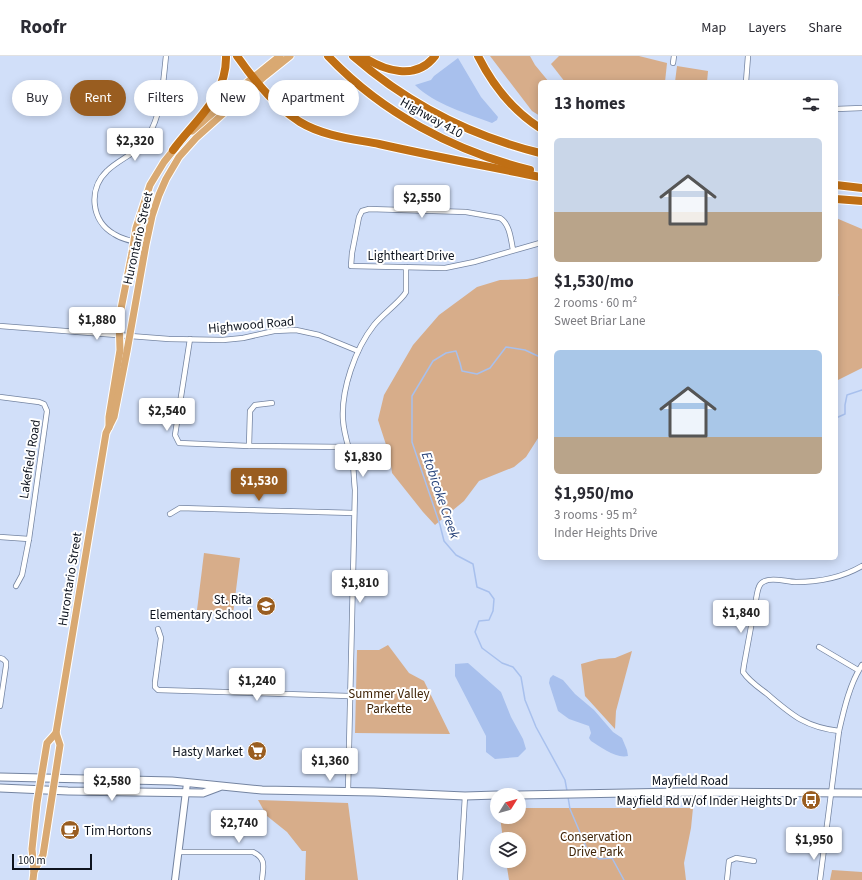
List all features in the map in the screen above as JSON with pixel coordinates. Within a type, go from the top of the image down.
[{"type":"highway","points":[[173,150],[212,102],[220,89],[225,71],[226,56]]},
{"type":"highway","points":[[237,56],[256,80]]},
{"type":"highway","name":"Highway 410","points":[[328,56],[352,79],[379,100],[407,119],[434,134],[475,153],[538,171]]},
{"type":"highway","name":"Highway 410","points":[[353,56],[396,90],[436,114],[491,138],[538,153]]},
{"type":"highway","points":[[362,56],[388,70],[403,72],[418,69],[426,65],[435,56]]},
{"type":"highway","points":[[478,56],[485,70],[508,102],[524,117],[538,127]]},
{"type":"highway","points":[[260,84],[281,108],[291,116],[312,128],[382,145],[538,177]]},
{"type":"highway","points":[[838,185],[862,188]]},
{"type":"highway","points":[[838,199],[862,201]]},
{"type":"main road","name":"Hurontario Street","points":[[256,80],[280,56]]},
{"type":"main road","name":"Hurontario Street","points":[[256,80],[264,76],[290,56]]},
{"type":"main road","name":"Hurontario Street","points":[[109,429],[109,417],[120,350],[119,319],[141,209],[150,185],[173,150],[209,116]]},
{"type":"main road","name":"Hurontario Street","points":[[34,872],[43,854],[60,745],[56,733],[104,445],[106,434],[114,417],[152,216],[166,179],[179,157],[218,116]]},
{"type":"main road","name":"Hurontario Street","points":[[33,880],[34,872],[32,849],[47,743],[56,733]]},
{"type":"main road","points":[[0,777],[172,782],[262,790],[348,791],[490,796]]},
{"type":"main road","points":[[0,788],[53,791],[203,793],[221,786]]},
{"type":"main road","name":"Mayfield Road","points":[[526,795],[682,792],[862,793]]},
{"type":"street","points":[[146,244],[123,239],[113,234],[101,223],[96,211],[95,194],[99,182],[104,174],[111,167],[138,149],[148,136],[156,120],[166,56]]},
{"type":"street","points":[[674,56],[674,63]]},
{"type":"street","points":[[746,80],[748,56]]},
{"type":"street","points":[[838,109],[862,108]]},
{"type":"street","name":"Lightheart Drive","points":[[513,250],[506,224],[504,220],[500,218],[472,212],[369,209],[362,211],[359,217],[352,253],[352,266],[440,268],[457,266],[538,244]]},
{"type":"street","points":[[348,791],[354,479],[353,466],[347,447],[343,420],[343,407],[348,382],[358,351],[374,325],[406,292],[406,267]]},
{"type":"street","name":"Highwood Road","points":[[0,326],[190,339],[234,339],[274,331],[296,330],[318,335],[358,351]]},
{"type":"street","points":[[190,339],[175,435],[179,443],[249,446],[347,447]]},
{"type":"street","name":"Lakefield Road","points":[[0,397],[39,402],[44,404],[48,411],[29,539]]},
{"type":"street","points":[[249,446],[250,411],[252,407],[258,404],[272,403]]},
{"type":"street","points":[[170,514],[180,508],[354,512]]},
{"type":"street","points":[[0,537],[29,539],[22,575],[16,586]]},
{"type":"street","points":[[839,731],[813,726],[794,717],[743,672],[756,594],[761,583],[767,580],[795,582],[822,579],[845,574],[862,566]]},
{"type":"street","points":[[158,629],[161,638],[155,687],[158,690],[349,696]]},
{"type":"street","points":[[819,647],[858,670]]},
{"type":"street","points":[[0,658],[6,662],[0,706]]},
{"type":"street","points":[[820,880],[839,731],[844,707],[858,670],[862,665]]},
{"type":"street","points":[[175,880],[187,783]]},
{"type":"street","points":[[460,880],[465,796]]},
{"type":"street","points":[[179,852],[252,852],[259,855],[263,863],[262,880]]},
{"type":"street","points":[[727,880],[729,861],[736,858],[754,861]]},
{"type":"green space","points":[[490,56],[530,56],[535,65],[547,80],[538,80],[538,115],[532,111]]},
{"type":"green space","points":[[559,56],[639,56],[667,63],[665,80],[563,80],[551,64]]},
{"type":"green space","points":[[677,66],[708,71],[707,80],[675,80]]},
{"type":"green space","points":[[838,219],[862,229],[862,368],[838,380]]},
{"type":"green space","points":[[538,276],[538,438],[526,457],[514,467],[479,481],[464,501],[435,525],[392,473],[390,457],[378,420],[384,395],[413,345],[439,315],[477,287],[500,280],[527,279]]},
{"type":"green space","points":[[204,553],[240,558],[233,614],[197,610]]},
{"type":"green space","name":"Summer Valley Parkette","points":[[388,645],[409,673],[424,681],[450,734],[355,733],[357,650],[379,650]]},
{"type":"green space","points":[[632,651],[616,711],[615,729],[585,696],[581,664],[599,659],[615,658]]},
{"type":"green space","points":[[258,800],[348,803],[358,880],[305,880],[306,851],[302,851],[287,832],[267,816]]},
{"type":"green space","name":"Conservation Drive Park","points":[[526,808],[693,808],[691,828],[684,863],[686,880],[509,880],[507,868],[526,868],[526,832],[502,832],[501,824],[526,824]]},
{"type":"green space","points":[[832,870],[862,872],[862,880],[830,880]]},
{"type":"water","points":[[458,58],[481,97],[498,117],[497,120],[492,123],[441,103],[423,92],[415,85],[431,80],[434,76]]},
{"type":"water","points":[[468,663],[501,692],[511,717],[523,739],[526,749],[518,757],[495,759],[486,752],[486,736],[455,676],[455,664]]},
{"type":"water","points":[[553,675],[563,680],[575,694],[594,710],[613,732],[622,738],[628,756],[619,756],[614,754],[591,741],[589,738],[591,733],[589,726],[569,719],[558,711],[549,683],[550,678]]},
{"type":"waterway","name":"Etobicoke Creek","points":[[538,356],[525,350],[506,347],[490,368],[477,374],[462,371],[456,351],[446,353],[433,361],[412,396],[412,442],[444,541],[456,555],[473,564],[477,587],[489,592],[494,599],[493,611],[489,620],[479,621],[475,632],[482,648],[502,663],[513,667],[521,677],[525,700],[536,727],[565,780],[567,791]]},
{"type":"waterway","name":"Etobicoke Creek","points":[[838,417],[845,414],[847,395],[862,390]]},
{"type":"waterway","name":"Etobicoke Creek","points":[[568,797],[570,809],[587,849],[599,859],[612,858],[624,880]]},
{"type":"place","name":"St. Rita Elementary School","points":[[266,606]]},
{"type":"place","name":"Hasty Market","points":[[257,751]]},
{"type":"place","name":"Mayfield Rd w/of Inder Heights Dr","points":[[811,800]]},
{"type":"place","name":"Tim Hortons","points":[[70,830]]}]
